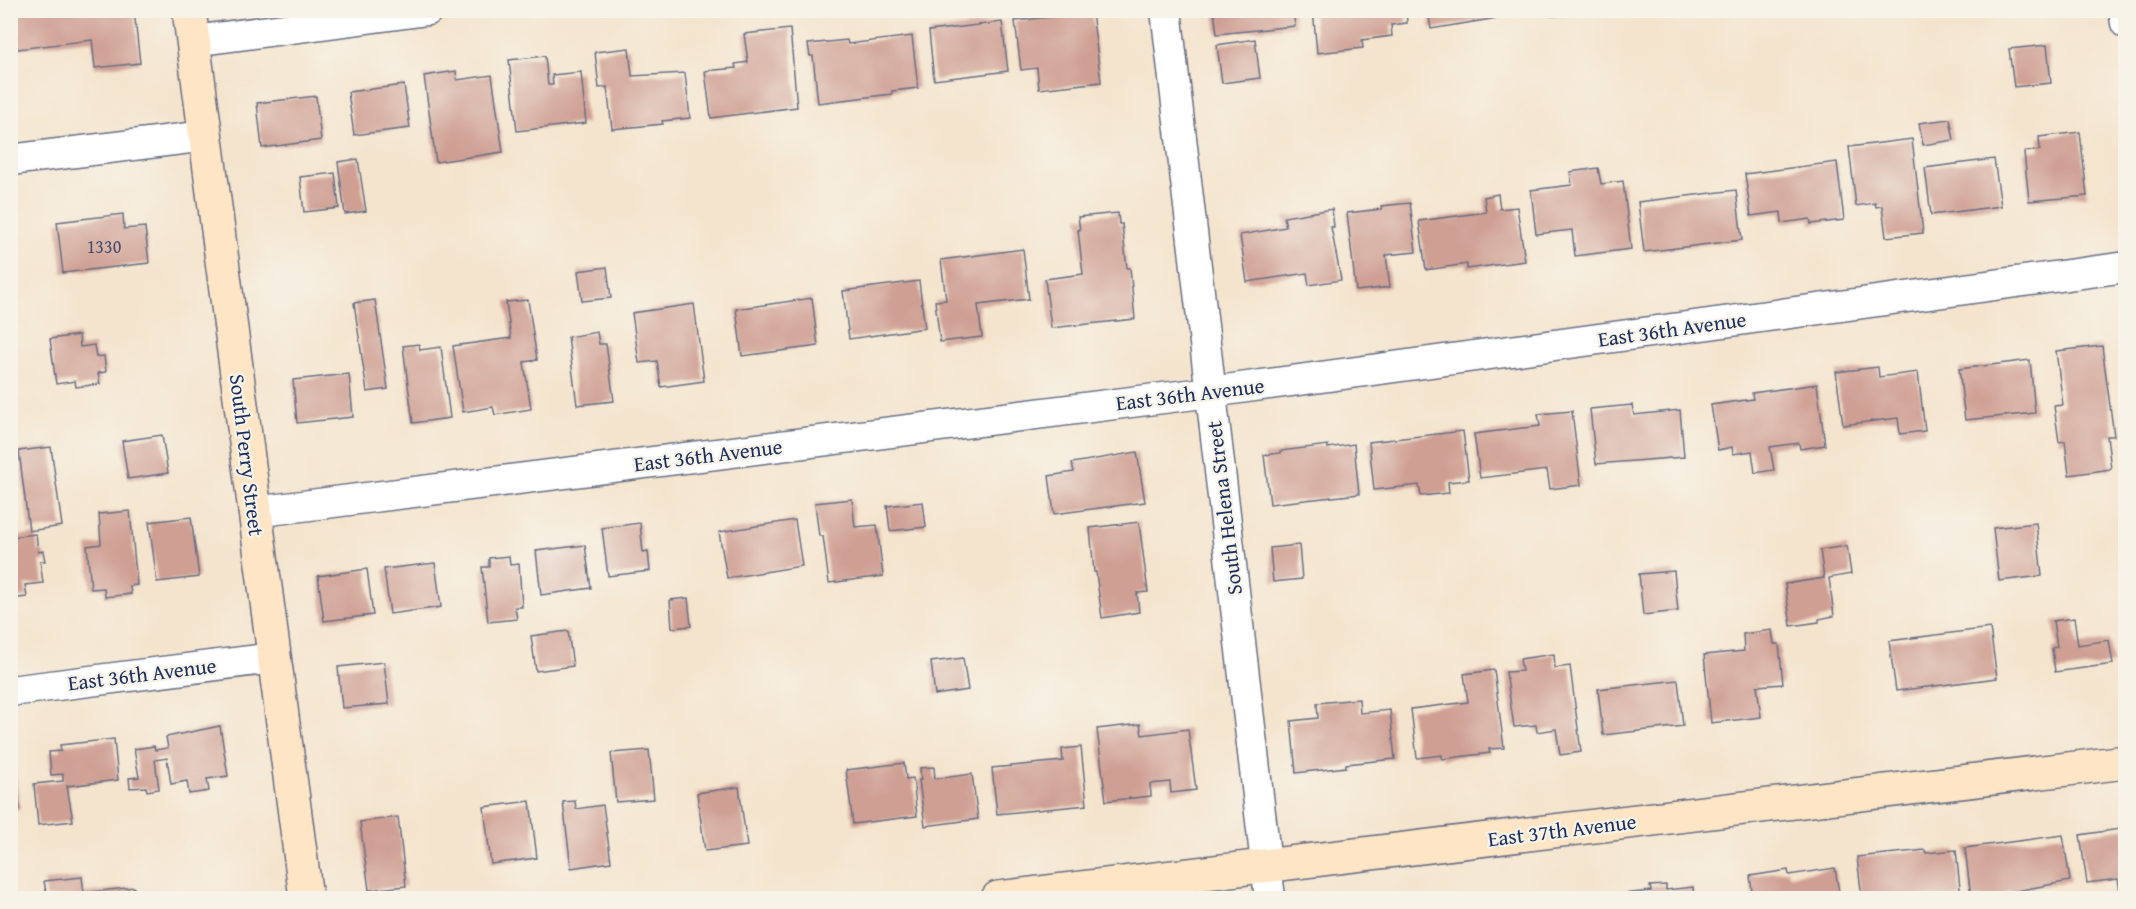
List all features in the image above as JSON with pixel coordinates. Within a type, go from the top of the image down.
[{"type":"street","points":[[191,26],[428,10]]},
{"type":"street","name":"South Helena Street","points":[[1166,10],[1270,898]]},
{"type":"street","points":[[2124,10],[2126,23]]},
{"type":"street","name":"South Perry Street","points":[[191,26],[306,898]]},
{"type":"street","points":[[10,160],[206,136]]},
{"type":"street","name":"East 36th Avenue","points":[[254,512],[1211,392],[2126,267]]},
{"type":"street","name":"East 36th Avenue","points":[[10,691],[273,658]]},
{"type":"street","name":"East 37th Avenue","points":[[998,898],[2126,762]]},
{"type":"building","points":[[10,10],[134,10],[140,63],[95,68],[92,40],[10,50]]},
{"type":"building","points":[[1214,10],[1293,10],[1295,26],[1217,34]]},
{"type":"building","points":[[1313,10],[1406,10],[1407,23],[1391,25],[1392,36],[1362,40],[1363,48],[1317,53]]},
{"type":"building","points":[[1428,10],[1515,10],[1515,15],[1431,29]]},
{"type":"building","points":[[1550,10],[1568,10],[1568,14],[1551,16]]},
{"type":"building","points":[[1092,12],[1101,82],[1039,89],[1037,68],[1021,70],[1015,21]]},
{"type":"building","points":[[1002,22],[1008,71],[934,80],[929,31]]},
{"type":"building","points":[[790,29],[797,107],[711,118],[705,71],[736,68],[735,64],[748,62],[744,34]]},
{"type":"building","points":[[912,36],[918,88],[892,91],[892,94],[818,103],[813,56],[810,56],[808,44],[847,40],[848,44]]},
{"type":"building","points":[[1255,39],[1260,78],[1222,83],[1217,45]]},
{"type":"building","points":[[2047,45],[2051,83],[2014,87],[2009,49]]},
{"type":"building","points":[[629,48],[632,76],[685,73],[690,118],[662,121],[663,124],[612,129],[607,87],[599,88],[595,52]]},
{"type":"building","points":[[545,56],[548,85],[553,85],[552,75],[581,72],[586,123],[517,131],[509,60]]},
{"type":"building","points":[[456,71],[457,80],[492,75],[503,152],[436,162],[424,76]]},
{"type":"building","points":[[404,85],[410,128],[354,135],[348,92]]},
{"type":"building","points":[[316,96],[321,140],[262,148],[257,103]]},
{"type":"building","points":[[1950,119],[1954,140],[1923,145],[1919,123]]},
{"type":"building","points":[[2080,132],[2087,196],[2029,201],[2024,152],[2040,150],[2039,137]]},
{"type":"building","points":[[1912,139],[1923,233],[1886,237],[1882,206],[1876,207],[1875,203],[1856,206],[1849,147]]},
{"type":"building","points":[[358,159],[366,211],[345,214],[338,162]]},
{"type":"building","points":[[1994,159],[2001,206],[1931,215],[1925,168]]},
{"type":"building","points":[[1837,162],[1844,220],[1811,224],[1810,219],[1782,223],[1781,212],[1751,216],[1745,174]]},
{"type":"building","points":[[1598,168],[1601,184],[1623,181],[1631,249],[1575,256],[1572,230],[1536,234],[1531,190],[1572,185],[1570,172]]},
{"type":"building","points":[[335,173],[339,208],[304,212],[300,177]]},
{"type":"building","points":[[1736,190],[1742,240],[1644,252],[1638,202]]},
{"type":"building","points":[[1498,194],[1500,209],[1517,207],[1525,261],[1467,269],[1467,264],[1426,270],[1419,221],[1486,212],[1484,197]]},
{"type":"building","points":[[1410,203],[1416,252],[1386,255],[1390,287],[1356,291],[1347,213]]},
{"type":"building","points":[[1332,209],[1334,227],[1331,227],[1341,280],[1309,285],[1307,273],[1247,282],[1240,235],[1286,227],[1284,217]]},
{"type":"building","points":[[1118,213],[1119,224],[1122,224],[1127,268],[1130,268],[1135,319],[1051,328],[1045,279],[1083,274],[1078,217]]},
{"type":"building","points":[[123,214],[124,229],[145,227],[149,263],[63,273],[57,222]]},
{"type":"building","points":[[10,248],[15,275],[10,276]]},
{"type":"building","points":[[1023,249],[1029,299],[978,305],[982,337],[940,342],[935,301],[946,300],[941,260]]},
{"type":"building","points":[[607,267],[611,298],[582,301],[578,271]]},
{"type":"building","points":[[919,281],[925,328],[849,339],[843,291]]},
{"type":"building","points":[[812,298],[818,346],[742,356],[736,309]]},
{"type":"building","points":[[375,300],[388,389],[367,392],[354,303]]},
{"type":"building","points":[[528,300],[537,360],[524,362],[531,409],[495,415],[493,407],[463,412],[453,346],[511,338],[506,302]]},
{"type":"building","points":[[694,304],[704,381],[661,387],[657,361],[639,363],[632,313]]},
{"type":"building","points":[[597,332],[599,344],[606,344],[614,401],[577,405],[568,337]]},
{"type":"building","points":[[79,335],[80,347],[94,345],[96,357],[104,356],[106,372],[98,373],[100,384],[76,387],[75,381],[56,384],[50,339]]},
{"type":"building","points":[[419,344],[420,350],[441,347],[450,418],[413,423],[403,346]]},
{"type":"building","points":[[2102,346],[2114,436],[2107,436],[2111,469],[2069,475],[2065,441],[2059,442],[2054,406],[2063,405],[2056,351]]},
{"type":"building","points":[[2030,360],[2035,413],[1965,420],[1959,369]]},
{"type":"building","points":[[1878,367],[1879,377],[1918,372],[1925,431],[1900,434],[1898,418],[1843,425],[1836,372]]},
{"type":"building","points":[[349,374],[353,417],[297,423],[293,380]]},
{"type":"building","points":[[1817,384],[1825,445],[1800,449],[1799,443],[1770,447],[1774,470],[1755,473],[1752,451],[1733,454],[1732,447],[1718,450],[1711,405],[1753,399],[1752,393]]},
{"type":"building","points":[[1632,405],[1634,415],[1680,410],[1684,457],[1596,464],[1590,409]]},
{"type":"building","points":[[1572,411],[1581,485],[1550,489],[1547,470],[1480,478],[1474,434],[1540,426],[1538,414]]},
{"type":"building","points":[[1463,431],[1469,480],[1448,482],[1449,493],[1421,496],[1419,485],[1374,490],[1369,442]]},
{"type":"building","points":[[162,435],[168,473],[128,479],[122,441]]},
{"type":"building","points":[[1354,444],[1359,494],[1270,504],[1264,455],[1328,445],[1328,448]]},
{"type":"building","points":[[51,447],[62,526],[29,531],[19,451]]},
{"type":"building","points":[[1137,452],[1145,502],[1054,514],[1049,476],[1074,472],[1072,463]]},
{"type":"building","points":[[852,499],[855,527],[877,525],[883,576],[829,583],[823,536],[819,536],[815,503]]},
{"type":"building","points":[[923,502],[926,527],[890,531],[887,506]]},
{"type":"building","points":[[130,511],[137,585],[130,586],[131,594],[105,597],[104,588],[91,589],[87,546],[101,544],[99,514]]},
{"type":"building","points":[[191,517],[199,577],[157,582],[149,522]]},
{"type":"building","points":[[795,520],[802,566],[727,578],[719,532]]},
{"type":"building","points":[[1139,522],[1148,592],[1137,593],[1139,612],[1102,618],[1096,572],[1094,572],[1090,528]]},
{"type":"building","points":[[640,523],[643,552],[648,551],[650,571],[608,576],[602,528]]},
{"type":"building","points":[[2036,523],[2042,576],[1999,581],[1993,528]]},
{"type":"building","points":[[36,534],[38,552],[43,551],[45,561],[40,561],[43,583],[25,585],[27,597],[10,599],[10,537]]},
{"type":"building","points":[[585,545],[591,588],[541,595],[536,551]]},
{"type":"building","points":[[1299,545],[1302,579],[1273,582],[1270,548]]},
{"type":"building","points":[[1847,546],[1851,574],[1829,578],[1834,616],[1819,619],[1819,622],[1791,626],[1785,584],[1824,578],[1820,550]]},
{"type":"building","points":[[509,556],[510,565],[519,564],[522,607],[515,607],[517,619],[488,622],[482,567],[489,567],[489,558]]},
{"type":"building","points":[[435,563],[441,607],[390,614],[384,569]]},
{"type":"building","points":[[367,569],[373,615],[324,621],[318,576]]},
{"type":"building","points":[[1674,571],[1678,611],[1643,615],[1639,574]]},
{"type":"building","points":[[688,598],[691,626],[672,628],[670,600]]},
{"type":"building","points":[[2074,618],[2078,645],[2109,640],[2113,664],[2055,672],[2052,648],[2057,647],[2053,621]]},
{"type":"building","points":[[1990,628],[1997,678],[1896,691],[1889,641]]},
{"type":"building","points":[[1772,630],[1774,644],[1779,644],[1783,684],[1757,686],[1761,717],[1711,723],[1704,655],[1744,651],[1743,634]]},
{"type":"building","points":[[568,631],[573,666],[536,671],[531,636]]},
{"type":"building","points":[[1554,654],[1555,668],[1570,666],[1581,752],[1560,755],[1556,729],[1537,732],[1536,725],[1514,727],[1506,672],[1522,671],[1520,659]]},
{"type":"building","points":[[963,658],[968,690],[935,695],[931,662]]},
{"type":"building","points":[[384,662],[389,704],[342,708],[338,667]]},
{"type":"building","points":[[1494,670],[1504,748],[1489,749],[1490,753],[1442,759],[1442,755],[1417,758],[1411,709],[1468,702],[1464,674]]},
{"type":"building","points":[[1678,680],[1683,726],[1603,735],[1598,689]]},
{"type":"building","points":[[1359,699],[1360,713],[1390,710],[1395,759],[1346,764],[1346,767],[1296,773],[1291,721],[1318,718],[1317,703]]},
{"type":"building","points":[[1140,724],[1142,735],[1188,729],[1196,790],[1171,793],[1170,782],[1150,784],[1151,796],[1106,801],[1097,729]]},
{"type":"building","points":[[220,726],[228,776],[207,779],[209,791],[189,794],[187,781],[171,784],[167,758],[155,760],[159,789],[147,791],[146,787],[130,788],[129,778],[139,777],[134,749],[154,746],[155,750],[168,748],[166,737]]},
{"type":"building","points":[[114,739],[118,780],[67,786],[73,821],[38,825],[34,784],[63,781],[63,774],[51,775],[49,752],[61,751],[60,745]]},
{"type":"building","points":[[1081,747],[1087,805],[997,814],[992,768],[1063,761],[1062,749]]},
{"type":"building","points":[[649,750],[654,799],[616,802],[611,753]]},
{"type":"building","points":[[10,761],[14,761],[20,809],[10,811]]},
{"type":"building","points":[[904,763],[906,779],[913,778],[917,816],[853,824],[846,770]]},
{"type":"building","points":[[934,767],[935,779],[972,774],[978,819],[925,826],[919,780],[921,780],[920,768]]},
{"type":"building","points":[[739,787],[747,846],[705,851],[697,793]]},
{"type":"building","points":[[530,801],[537,858],[491,864],[484,807]]},
{"type":"building","points":[[575,801],[576,809],[603,805],[611,862],[571,868],[563,802]]},
{"type":"building","points":[[398,817],[406,886],[369,890],[360,822]]},
{"type":"building","points":[[2126,828],[2126,898],[2121,898],[2118,879],[2087,883],[2080,835]]},
{"type":"building","points":[[2063,835],[2070,881],[2005,893],[2006,898],[1971,898],[1965,848]]},
{"type":"building","points":[[1925,850],[1926,853],[1956,850],[1961,898],[1862,898],[1857,857]]},
{"type":"building","points":[[1835,868],[1840,898],[1753,898],[1750,876],[1788,870],[1789,875]]},
{"type":"building","points":[[82,877],[84,893],[134,887],[135,898],[47,898],[44,881]]},
{"type":"building","points":[[1666,885],[1666,890],[1693,887],[1694,898],[1614,898],[1613,895],[1651,891],[1650,886]]}]
